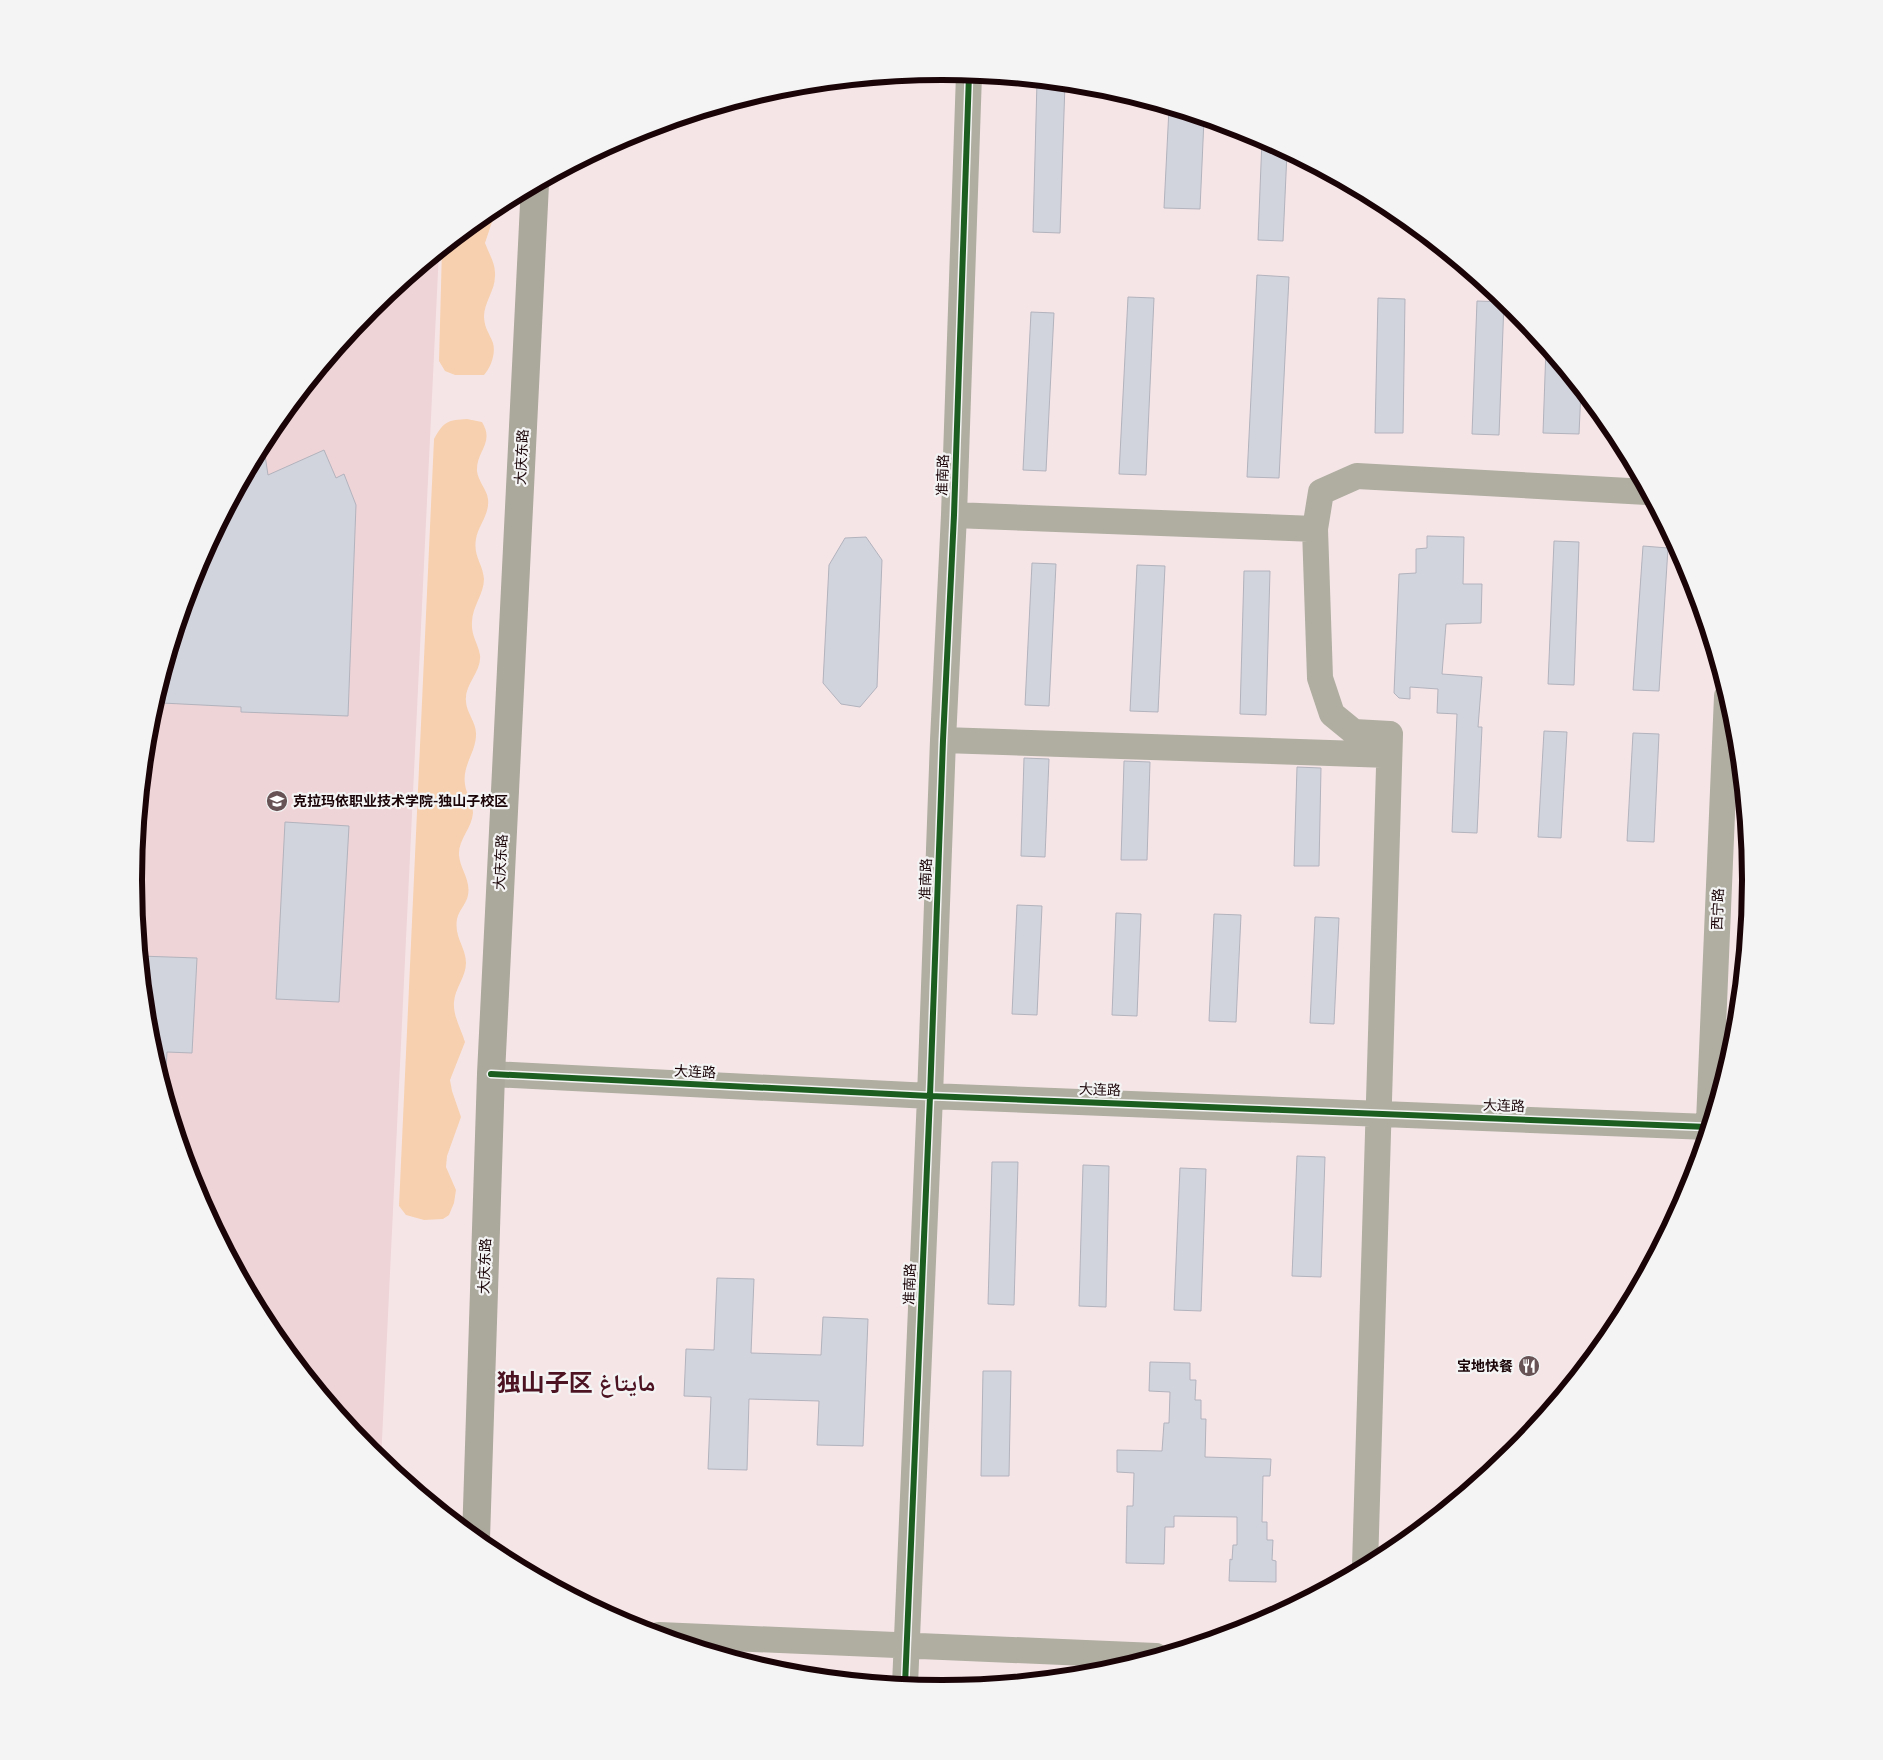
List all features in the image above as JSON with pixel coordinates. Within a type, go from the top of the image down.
[{"type":"main road","name":"大庆东路","points":[[476,1531],[491,1074],[535,192]]},
{"type":"street","name":"准南路","points":[[905,1679],[943,740],[954,515],[969,81]]},
{"type":"street","points":[[1365,1558],[1390,734],[1354,732],[1332,714],[1320,678],[1315,529],[1321,492],[1357,476],[1640,492]]},
{"type":"street","points":[[954,515],[1315,529]]},
{"type":"street","name":"西宁路","points":[[1710,1101],[1726,723]]},
{"type":"street","points":[[943,740],[1390,755]]},
{"type":"street","name":"大连路","points":[[491,1074],[930,1096],[1702,1126]]},
{"type":"street","points":[[679,1636],[1139,1655]]},
{"type":"shaded area","points":[[494,217],[485,243],[495,272],[495,281],[484,312],[486,328],[494,347],[489,368],[484,375],[455,375],[445,371],[439,361],[442,255]]},
{"type":"shaded area","name":"克拉玛依职业技术学院-独山子校区","points":[[439,258],[381,1451],[340,1407],[307,1367],[276,1324],[224,1234],[202,1186],[184,1137],[169,1087],[157,1036],[148,984],[143,932],[143,828],[148,776],[157,724],[169,673],[184,623],[202,574],[224,526],[276,436],[307,393],[376,314]]},
{"type":"shaded area","points":[[467,419],[482,422],[487,436],[477,464],[477,471],[488,499],[488,504],[475,545],[484,579],[472,622],[480,661],[466,695],[466,705],[476,733],[476,740],[467,764],[465,777],[473,813],[459,850],[461,865],[469,890],[457,919],[457,932],[464,952],[466,968],[456,992],[454,1007],[465,1042],[450,1080],[461,1117],[447,1156],[446,1167],[456,1190],[454,1203],[449,1215],[443,1219],[424,1220],[406,1215],[399,1206],[434,439],[441,428],[447,423]]},
{"type":"building","points":[[1037,86],[1065,90],[1060,233],[1033,232]]},
{"type":"building","points":[[1169,113],[1204,124],[1200,209],[1164,208]]},
{"type":"building","points":[[1262,147],[1287,159],[1283,241],[1258,240]]},
{"type":"building","points":[[1257,275],[1289,277],[1279,478],[1247,477]]},
{"type":"building","points":[[1128,297],[1154,298],[1146,475],[1119,474]]},
{"type":"building","points":[[1378,298],[1405,299],[1403,433],[1375,433]]},
{"type":"building","points":[[1477,301],[1494,302],[1504,311],[1499,435],[1472,434]]},
{"type":"building","points":[[1031,312],[1054,313],[1046,471],[1023,470]]},
{"type":"building","points":[[1546,356],[1581,399],[1579,434],[1543,433]]},
{"type":"building","points":[[324,450],[336,478],[344,474],[356,505],[348,716],[241,712],[241,707],[162,703],[184,623],[202,574],[224,526],[265,454],[268,475]]},
{"type":"building","points":[[1427,536],[1464,537],[1463,584],[1482,584],[1481,623],[1446,624],[1442,674],[1482,677],[1478,727],[1482,727],[1477,833],[1452,832],[1457,714],[1437,713],[1438,689],[1410,687],[1410,699],[1399,698],[1394,693],[1399,574],[1416,573],[1416,549],[1427,548]]},
{"type":"building","points":[[866,537],[882,560],[877,687],[860,707],[841,704],[823,683],[829,565],[845,538]]},
{"type":"building","points":[[1554,541],[1579,542],[1574,685],[1548,684]]},
{"type":"building","points":[[1643,546],[1668,548],[1659,691],[1633,690]]},
{"type":"building","points":[[1032,563],[1056,564],[1049,706],[1025,705]]},
{"type":"building","points":[[1137,565],[1165,566],[1158,712],[1130,711]]},
{"type":"building","points":[[1244,571],[1270,571],[1266,715],[1240,714]]},
{"type":"building","points":[[1544,731],[1567,732],[1561,838],[1538,837]]},
{"type":"building","points":[[1633,733],[1659,734],[1654,842],[1627,841]]},
{"type":"building","points":[[1024,758],[1049,759],[1045,857],[1021,856]]},
{"type":"building","points":[[1124,761],[1150,762],[1147,860],[1121,860]]},
{"type":"building","points":[[1297,767],[1321,768],[1319,866],[1294,866]]},
{"type":"building","points":[[285,822],[349,826],[339,1002],[276,999]]},
{"type":"building","points":[[1017,905],[1042,906],[1037,1015],[1012,1014]]},
{"type":"building","points":[[1116,913],[1141,914],[1137,1016],[1112,1015]]},
{"type":"building","points":[[1214,914],[1241,915],[1236,1022],[1209,1021]]},
{"type":"building","points":[[1315,917],[1339,918],[1334,1024],[1310,1023]]},
{"type":"building","points":[[145,956],[197,958],[192,1053],[167,1052],[166,1073],[157,1036]]},
{"type":"building","points":[[1297,1156],[1325,1157],[1321,1277],[1292,1276]]},
{"type":"building","points":[[992,1162],[1018,1162],[1014,1305],[988,1304]]},
{"type":"building","points":[[1083,1165],[1109,1166],[1106,1307],[1079,1306]]},
{"type":"building","points":[[1180,1168],[1206,1169],[1201,1311],[1174,1310]]},
{"type":"building","points":[[717,1278],[754,1279],[751,1353],[821,1355],[823,1317],[868,1319],[863,1446],[817,1445],[819,1401],[749,1399],[747,1470],[708,1469],[711,1397],[684,1396],[686,1349],[714,1350]]},
{"type":"building","points":[[1150,1362],[1190,1363],[1190,1380],[1196,1380],[1195,1400],[1201,1400],[1201,1419],[1206,1419],[1205,1457],[1271,1459],[1270,1476],[1263,1476],[1262,1522],[1267,1522],[1267,1540],[1273,1540],[1272,1560],[1276,1561],[1276,1582],[1229,1581],[1233,1545],[1237,1545],[1237,1517],[1174,1516],[1174,1527],[1165,1527],[1164,1564],[1126,1563],[1127,1506],[1133,1506],[1134,1473],[1117,1472],[1117,1450],[1162,1451],[1164,1423],[1169,1423],[1170,1392],[1149,1391]]},
{"type":"building","points":[[983,1371],[1011,1371],[1009,1476],[981,1476]]},
{"type":"cycle path","points":[[905,1679],[943,740],[954,515],[969,81]]},
{"type":"cycle path","points":[[491,1074],[930,1096],[1702,1127]]},
{"type":"place","name":"克拉玛依职业技术学院-独山子校区","points":[[277,801]]},
{"type":"place","name":"宝地快餐","points":[[1529,1366]]},
{"type":"district","name":"独山子区 مايتاغ","points":[[576,1383]]}]
